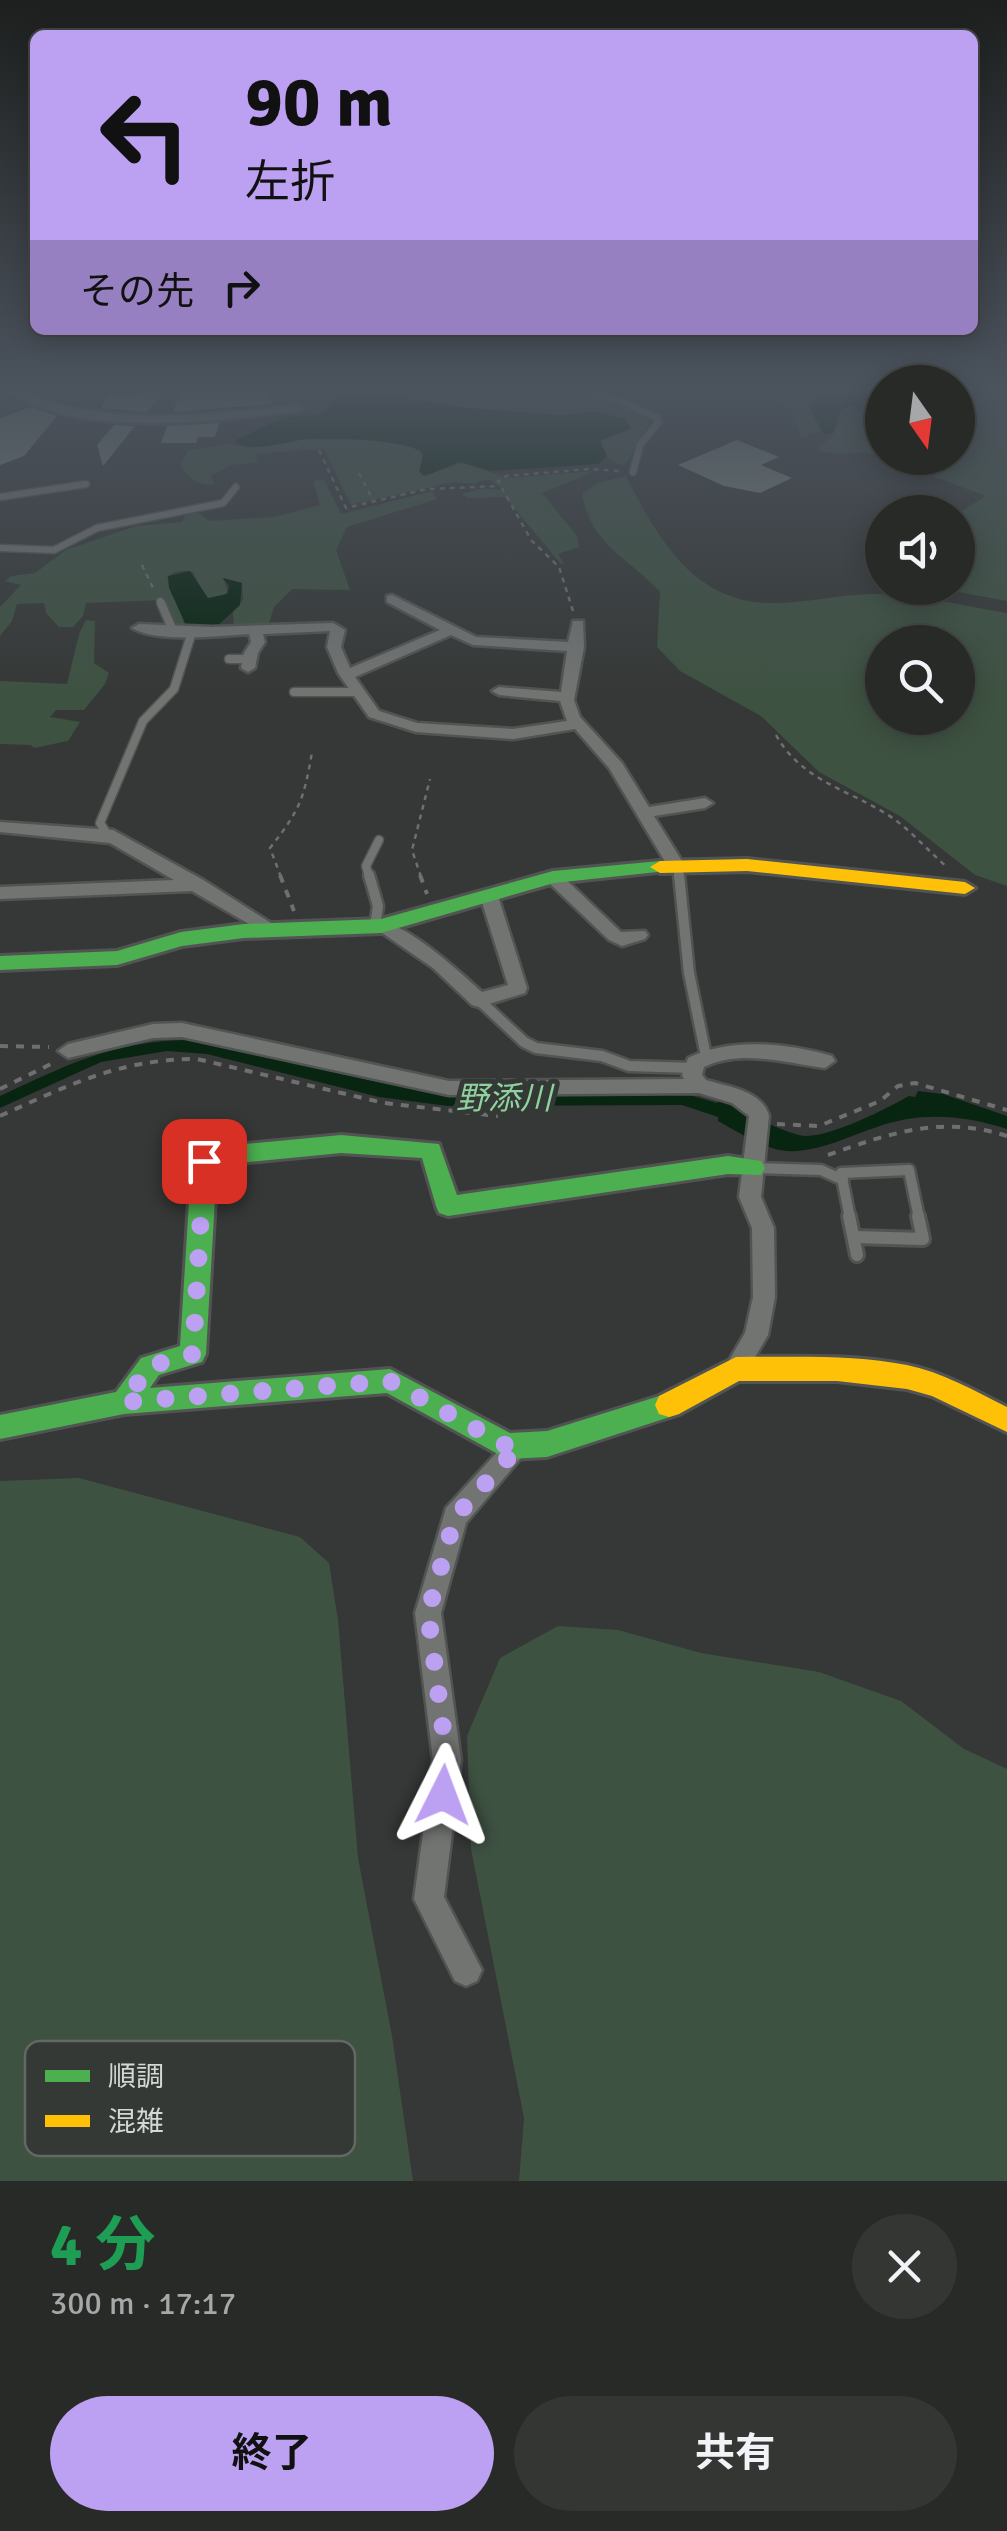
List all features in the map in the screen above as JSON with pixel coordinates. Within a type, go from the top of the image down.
[{"type":"street","points":[[392,599],[485,643],[576,647]]},
{"type":"street","points":[[578,624],[568,697],[578,724],[616,766],[676,866]]},
{"type":"street","points":[[139,628],[183,634],[333,626],[338,630],[334,647],[346,675],[374,714],[416,727],[513,734],[578,724]]},
{"type":"street","points":[[249,664],[258,642],[255,629]]},
{"type":"street","points":[[346,675],[393,647],[451,630]]},
{"type":"street","points":[[499,691],[568,697]]},
{"type":"street","points":[[644,812],[706,803]]},
{"type":"street","points":[[0,828],[110,836],[199,884],[276,932]]},
{"type":"street","points":[[0,963],[117,958],[180,939],[244,931],[378,926],[554,878],[676,866],[746,865],[965,888]]},
{"type":"street","points":[[554,878],[629,942]]},
{"type":"street","points":[[0,893],[199,884]]},
{"type":"street","points":[[378,926],[439,964],[479,1000],[518,988],[489,896]]},
{"type":"street","points":[[68,1051],[153,1031],[182,1030],[450,1088],[699,1070],[726,1052],[825,1061]]},
{"type":"street","points":[[699,1070],[759,1115],[750,1197],[763,1228],[764,1297],[756,1335],[736,1369]]},
{"type":"street","points":[[124,1402],[150,1366],[193,1354],[202,1170],[204,1161],[213,1156],[341,1144],[431,1150],[448,1206],[728,1165],[753,1156]]},
{"type":"street","points":[[0,1428],[124,1402],[390,1381],[507,1446],[547,1444],[658,1412],[736,1369],[837,1369],[907,1378],[938,1386],[1007,1420]]},
{"type":"street","points":[[466,1970],[429,1899],[447,1760],[428,1613],[455,1517],[519,1446]]},
{"type":"lane","points":[[0,497],[48,490]]},
{"type":"lane","points":[[0,548],[54,550],[96,528],[223,503],[234,490]]},
{"type":"lane","points":[[110,836],[100,823],[104,809],[118,788],[143,721],[174,688],[185,663],[183,634],[160,602]]},
{"type":"lane","points":[[229,659],[249,664]]},
{"type":"lane","points":[[294,692],[358,692]]},
{"type":"lane","points":[[378,926],[378,906],[366,866],[379,840]]},
{"type":"lane","points":[[479,1000],[524,1042],[536,1048],[602,1056],[629,1066],[699,1070],[681,909],[684,887],[676,866]]},
{"type":"lane","points":[[753,1156],[821,1170],[842,1180]]},
{"type":"lane","points":[[854,1238],[923,1239],[909,1170],[841,1173],[854,1238],[858,1255]]},
{"type":"path","points":[[336,490],[342,506],[352,508],[423,490]]},
{"type":"path","points":[[368,490],[374,502]]},
{"type":"path","points":[[504,490],[531,540],[558,567],[578,624]]},
{"type":"path","points":[[142,565],[160,602]]},
{"type":"path","points":[[776,735],[783,752],[796,763],[897,821],[965,888]]},
{"type":"path","points":[[302,931],[270,848],[296,816],[304,798],[312,752]]},
{"type":"path","points":[[430,779],[412,850],[434,912]]},
{"type":"path","points":[[0,1046],[68,1051]]},
{"type":"path","points":[[0,1089],[55,1063],[68,1051]]},
{"type":"path","points":[[0,1116],[96,1072],[141,1060],[170,1058],[197,1059],[436,1114],[498,1116]]},
{"type":"path","points":[[759,1115],[775,1124],[820,1126],[880,1101],[898,1086],[915,1083],[1007,1110]]},
{"type":"path","points":[[822,1157],[896,1128],[922,1124],[960,1126],[1007,1136]]},
{"type":"shaded area","points":[[316,490],[329,490],[341,514],[432,491],[437,499],[347,527],[336,550],[350,590],[292,589],[274,607],[269,623],[234,628],[233,612],[243,600],[242,583],[223,578],[228,592],[219,598],[206,598],[193,572],[183,571],[167,578],[187,630],[177,630],[163,600],[86,603],[83,616],[73,627],[59,627],[46,613],[44,603],[17,604],[12,621],[0,636],[0,607],[21,585],[5,581],[11,576],[35,573],[66,550],[136,526],[182,522],[185,515],[199,513],[209,521],[274,517],[320,505]]},
{"type":"shaded area","points":[[344,490],[418,490],[351,505]]},
{"type":"shaded area","points":[[477,490],[550,490],[542,493],[577,536],[579,547],[558,554],[564,563],[505,497],[468,498],[462,494]]},
{"type":"shaded area","points":[[587,490],[633,490],[651,522],[681,562],[720,592],[744,600],[784,603],[865,595],[865,605],[962,605],[1007,613],[1007,886],[975,875],[900,816],[819,772],[761,716],[680,671],[657,647],[660,592],[612,549],[586,511],[582,493]]},
{"type":"shaded area","points":[[969,490],[1007,490],[1007,601],[975,595],[975,503],[986,496]]},
{"type":"shaded area","points":[[86,620],[95,621],[94,663],[109,673],[84,710],[56,710],[50,717],[80,722],[68,741],[34,748],[0,744],[0,681],[67,684]]},
{"type":"shaded area","points":[[79,1478],[300,1537],[329,1563],[338,1620],[358,1858],[392,2036],[413,2181],[0,2181],[0,1481]]},
{"type":"shaded area","points":[[558,1626],[618,1630],[701,1653],[819,1672],[901,1701],[964,1749],[1007,1769],[1007,2181],[519,2181],[524,2118],[471,1849],[467,1736],[500,1658]]},
{"type":"water","points":[[190,571],[208,598],[227,594],[229,586],[223,578],[242,583],[240,605],[215,628],[186,625],[169,588],[168,576]]},
{"type":"water","name":"野添川","points":[[187,1040],[425,1092],[683,1093],[717,1103],[720,1100],[799,1135],[838,1129],[909,1096],[915,1097],[918,1091],[943,1094],[1007,1116],[1007,1129],[958,1118],[926,1117],[893,1122],[817,1148],[787,1151],[756,1142],[718,1121],[718,1117],[682,1105],[448,1106],[379,1097],[207,1054],[167,1051],[101,1062],[0,1108],[0,1096],[90,1057],[136,1045]]},
{"type":"traffic: fast","points":[[0,963],[117,958],[181,939],[244,931],[381,926],[553,877],[660,867]]},
{"type":"traffic: fast","points":[[124,1402],[150,1366],[193,1354],[203,1170],[204,1161],[213,1156],[341,1144],[431,1150],[448,1206],[728,1165],[753,1168]]},
{"type":"traffic: fast","points":[[0,1427],[124,1402],[390,1381],[507,1446],[547,1444],[669,1405]]},
{"type":"traffic: slow","points":[[660,867],[747,865],[965,888]]},
{"type":"traffic: slow","points":[[669,1405],[736,1369],[837,1369],[907,1377],[938,1386],[1007,1420]]},
{"type":"route","points":[[204,1161],[193,1354],[150,1366],[124,1402],[390,1381],[507,1446],[519,1446],[455,1517],[428,1613],[447,1760],[443,1795]]}]
